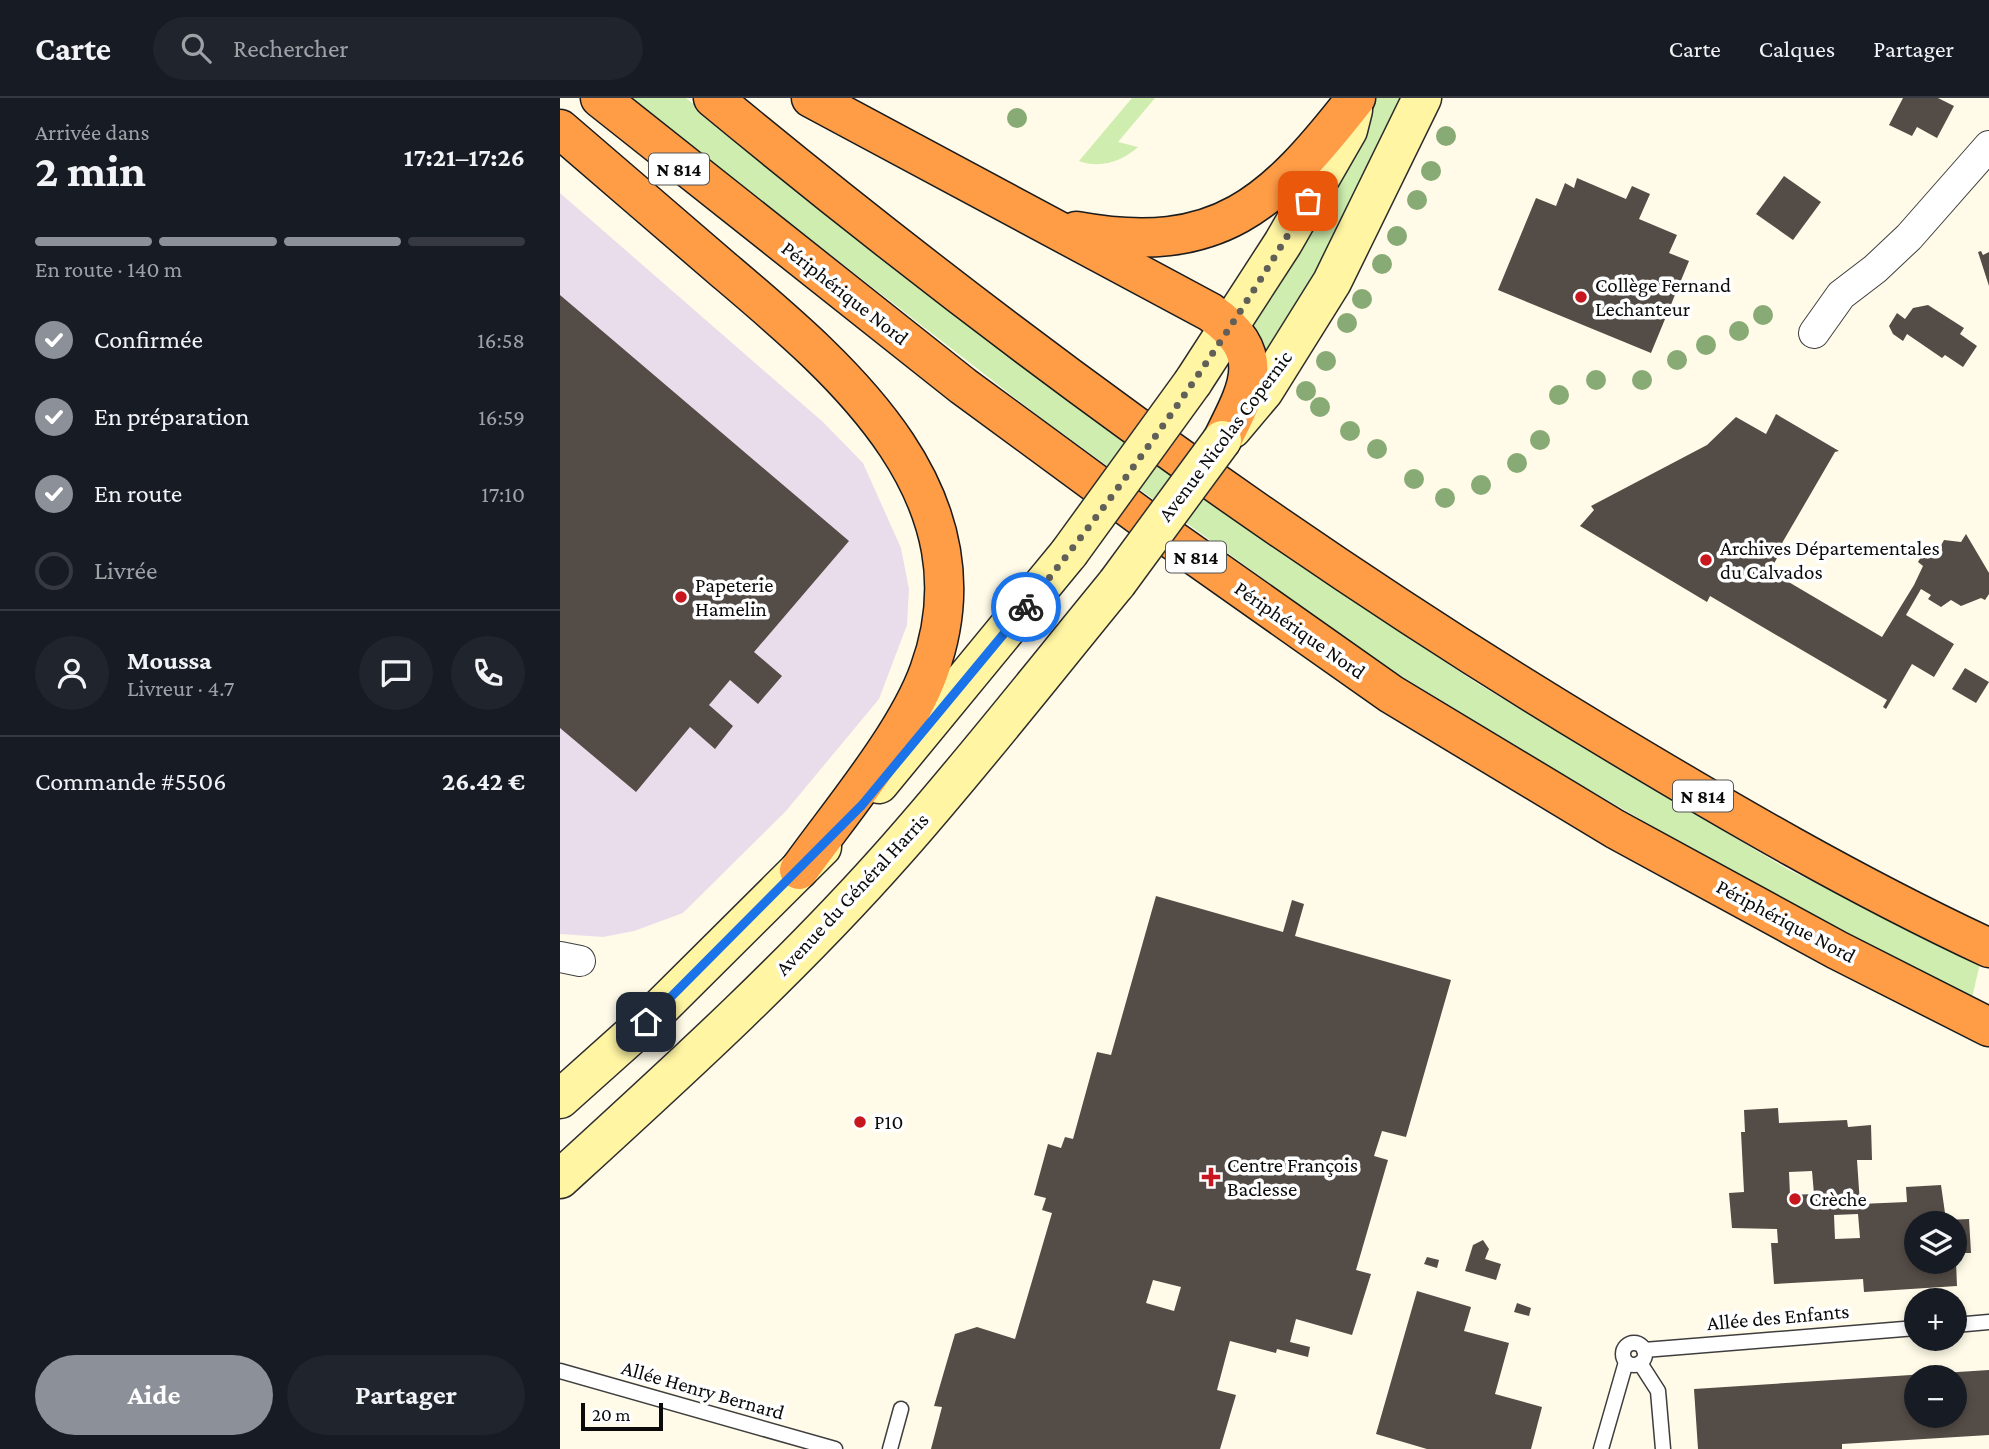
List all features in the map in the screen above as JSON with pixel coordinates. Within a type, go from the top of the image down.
[{"type":"highway","name":"N 814","points":[[580,98],[778,240]]},
{"type":"highway","name":"Périphérique Nord","points":[[600,98],[974,394],[1174,541],[1391,694],[1615,829],[1989,1027]]},
{"type":"highway","name":"N 814","points":[[713,98],[997,324],[1276,527],[1426,628],[1800,851],[1989,948]]},
{"type":"highway","points":[[811,98],[1210,312],[1230,326],[1245,353],[1250,373],[1248,390],[1234,423]]},
{"type":"highway","points":[[1050,226],[1110,237],[1144,239],[1191,233],[1227,221],[1280,187],[1356,98]]},
{"type":"highway","name":"N 814","points":[[560,129],[797,332],[868,403],[918,478],[936,528],[943,584],[941,620],[929,671],[905,718],[873,768],[799,870]]},
{"type":"main road","points":[[560,1099],[646,1022],[862,805],[1069,554],[1193,382],[1283,243],[1348,130],[1356,98]]},
{"type":"main road","name":"Avenue Nicolas Copernic","points":[[1117,583],[1234,423],[1264,391],[1332,282],[1422,98]]},
{"type":"main road","name":"Avenue du Général Harris","points":[[560,1179],[791,962],[896,850],[1117,583]]},
{"type":"street","points":[[1814,333],[1841,295],[1875,269],[1909,237],[1989,146]]},
{"type":"lane","points":[[1967,1324],[1989,1322]]},
{"type":"lane","name":"Allée des Enfants","points":[[1637,1358],[1904,1329]]},
{"type":"lane","points":[[1601,1449],[1637,1358]]},
{"type":"lane","points":[[1637,1358],[1658,1391],[1663,1449]]},
{"type":"lane","name":"Allée Henry Bernard","points":[[560,1371],[835,1449]]},
{"type":"lane","points":[[890,1449],[901,1409]]},
{"type":"shaded area","points":[[560,193],[823,422],[863,463],[901,548],[909,589],[907,625],[879,699],[786,811],[683,913],[634,931],[603,937],[560,934]]},
{"type":"green space","points":[[633,98],[686,98],[733,137],[1279,550],[1475,682],[1787,869],[1980,963],[1972,998],[1853,942],[1557,771],[1380,663],[1041,418],[706,158]]},
{"type":"green space","points":[[1132,98],[1155,98],[1118,142],[1138,147],[1125,156],[1103,164],[1079,161]]},
{"type":"green space","points":[[1371,98],[1415,98],[1258,388],[1246,333]]},
{"type":"building","points":[[1903,98],[1938,98],[1954,106],[1937,138],[1917,127],[1912,136],[1889,125]]},
{"type":"building","points":[[1784,176],[1821,202],[1793,240],[1756,214]]},
{"type":"building","points":[[1577,178],[1626,199],[1632,186],[1650,194],[1639,219],[1677,235],[1669,253],[1689,261],[1651,353],[1498,290],[1536,198],[1556,206],[1565,183],[1574,188]]},
{"type":"building","points":[[1981,251],[1983,255],[1989,252],[1989,286],[1978,252]]},
{"type":"building","name":"Papeterie Hamelin","points":[[560,295],[849,541],[754,652],[782,676],[758,704],[730,680],[709,705],[733,726],[715,749],[690,727],[636,792],[560,728]]},
{"type":"building","points":[[1928,305],[1964,328],[1960,334],[1977,346],[1963,367],[1945,355],[1942,358],[1907,334],[1903,341],[1893,334],[1889,326],[1897,313],[1905,319],[1913,308]]},
{"type":"building","name":"Archives Départementales du Calvados","points":[[1776,414],[1839,451],[1835,452],[1774,557],[1777,558],[1770,571],[1882,637],[1914,585],[1923,566],[1918,562],[1925,550],[1938,551],[1944,540],[1961,542],[1966,534],[1989,573],[1989,594],[1985,600],[1981,598],[1961,606],[1951,600],[1941,607],[1928,599],[1931,595],[1921,589],[1906,615],[1954,644],[1934,677],[1912,664],[1886,709],[1883,707],[1887,700],[1710,596],[1707,602],[1580,526],[1594,510],[1591,506],[1707,445],[1736,417],[1766,434]]},
{"type":"building","points":[[1965,668],[1989,682],[1976,703],[1952,689]]},
{"type":"building","name":"Centre François Baclesse","points":[[1156,896],[1283,932],[1292,900],[1304,904],[1295,936],[1451,980],[1406,1137],[1382,1131],[1374,1156],[1388,1160],[1356,1270],[1371,1274],[1352,1335],[1296,1319],[1290,1342],[1310,1347],[1308,1357],[1277,1349],[1276,1353],[1230,1341],[1217,1390],[1236,1395],[1220,1449],[931,1449],[942,1407],[934,1406],[955,1334],[977,1327],[1015,1339],[1052,1213],[1042,1210],[1046,1198],[1034,1195],[1048,1144],[1061,1148],[1065,1137],[1073,1139],[1097,1052],[1111,1055]],"holes":[[[1153,1280],[1181,1287],[1174,1311],[1146,1303]]]},
{"type":"building","name":"Crèche","points":[[1778,1108],[1779,1123],[1847,1120],[1848,1127],[1871,1125],[1872,1160],[1857,1160],[1860,1204],[1907,1202],[1906,1187],[1941,1185],[1945,1211],[1904,1211],[1904,1274],[1956,1274],[1957,1286],[1864,1292],[1863,1279],[1774,1284],[1771,1243],[1778,1243],[1777,1229],[1732,1228],[1729,1193],[1744,1192],[1741,1132],[1745,1132],[1744,1110]],"holes":[[[1812,1171],[1814,1194],[1790,1195],[1789,1172]],[[1858,1214],[1860,1238],[1835,1239],[1834,1215]]]},
{"type":"building","name":"Crèche","points":[[1967,1219],[1969,1219],[1971,1253],[1967,1253]]},
{"type":"building","points":[[1483,1240],[1489,1249],[1485,1259],[1501,1264],[1496,1280],[1465,1271],[1473,1245]]},
{"type":"building","points":[[1427,1257],[1439,1260],[1437,1268],[1424,1264]]},
{"type":"building","points":[[1417,1291],[1471,1307],[1464,1331],[1509,1343],[1495,1394],[1542,1407],[1531,1449],[1427,1449],[1376,1434]]},
{"type":"building","points":[[1517,1303],[1531,1308],[1529,1316],[1514,1312]]},
{"type":"building","points":[[1989,1370],[1989,1435],[1842,1444],[1842,1449],[1698,1449],[1694,1389],[1904,1375],[1904,1428],[1967,1428],[1967,1371]]},
{"type":"way so far","points":[[1026,607],[1069,554],[1193,382],[1308,201]]},
{"type":"place","name":"Collège Fernand Lechanteur","points":[[1581,297]]},
{"type":"place","name":"Archives Départementales du Calvados","points":[[1706,560]]},
{"type":"place","name":"Papeterie Hamelin","points":[[681,597]]},
{"type":"place","name":"P10","points":[[860,1122]]},
{"type":"place","name":"Centre François Baclesse","points":[[1211,1177]]},
{"type":"place","name":"Crèche","points":[[1795,1199]]},
{"type":"route","points":[[646,1022],[862,805],[1026,607]]}]
